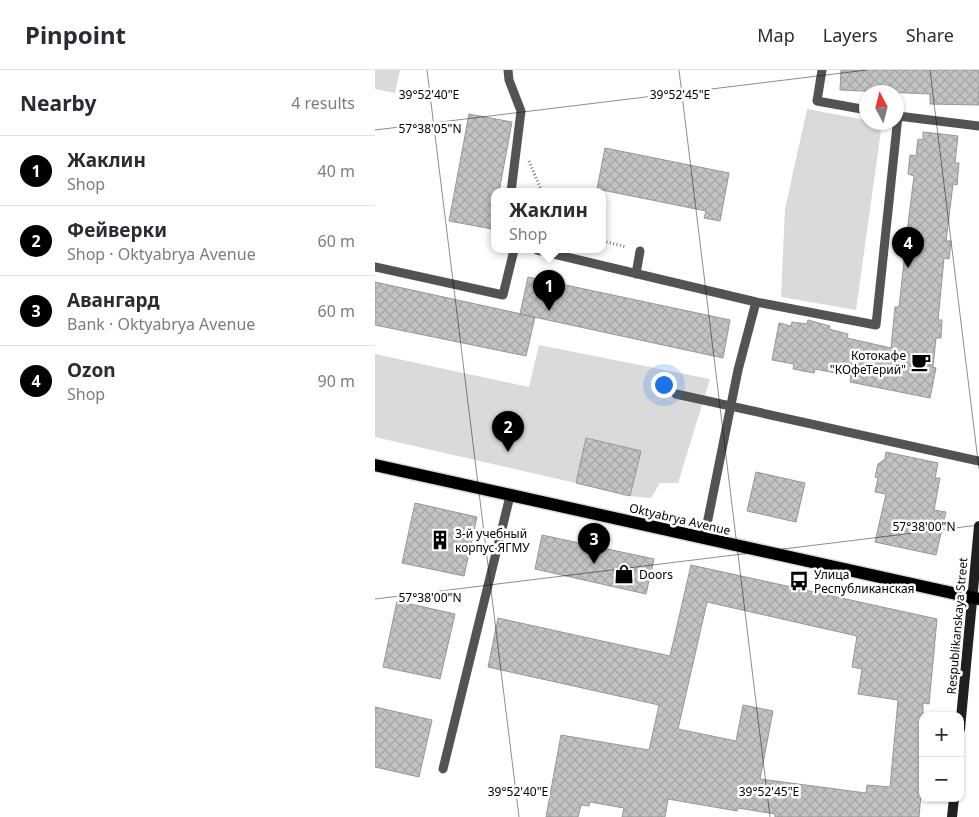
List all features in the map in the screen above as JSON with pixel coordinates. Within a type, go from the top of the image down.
[{"type":"main road","name":"Oktyabrya Avenue","points":[[375,465],[976,599]]},
{"type":"main road","name":"Respublikanskaya Street","points":[[962,712],[976,599],[979,526]]},
{"type":"main road","points":[[952,817],[954,802]]},
{"type":"lane","points":[[508,70],[509,80],[521,111],[511,188]]},
{"type":"lane","points":[[822,70],[817,101],[859,109]]},
{"type":"lane","points":[[904,117],[979,126]]},
{"type":"lane","points":[[549,253],[756,302],[876,325],[896,130]]},
{"type":"lane","points":[[636,274],[639,251]]},
{"type":"lane","points":[[375,267],[503,295],[513,253]]},
{"type":"lane","points":[[704,539],[738,370],[756,302]]},
{"type":"lane","points":[[676,394],[979,461]]},
{"type":"lane","points":[[443,769],[510,496]]},
{"type":"path","points":[[606,242],[639,251]]},
{"type":"shaded area","points":[[375,70],[400,70],[395,93],[375,89]]},
{"type":"shaded area","points":[[807,109],[859,119],[859,130],[881,130],[856,310],[781,297],[785,209]]},
{"type":"shaded area","points":[[539,345],[710,379],[678,483],[660,483],[651,498],[630,496],[640,451],[587,438],[576,483],[375,437],[375,354],[529,387]]},
{"type":"building","points":[[841,70],[979,70],[979,105],[930,104],[930,94],[904,93],[904,85],[859,85],[859,91],[840,90]]},
{"type":"building","points":[[469,114],[512,122],[500,188],[491,188],[491,229],[449,221]]},
{"type":"building","points":[[923,132],[958,136],[955,163],[959,163],[957,185],[953,184],[946,241],[951,241],[949,259],[944,258],[938,320],[942,320],[941,338],[936,338],[933,367],[936,368],[930,398],[850,382],[851,376],[815,369],[814,373],[793,369],[794,364],[772,360],[779,323],[791,326],[792,322],[807,324],[808,320],[830,326],[829,329],[848,334],[847,338],[891,348],[895,307],[899,307],[905,252],[901,251],[903,232],[907,232],[914,176],[908,174],[910,155],[916,156],[918,139],[923,140]]},
{"type":"building","points":[[605,148],[729,173],[720,221],[704,218],[706,211],[606,191],[606,188],[597,188]]},
{"type":"building","points":[[528,277],[730,320],[723,358],[520,314]]},
{"type":"building","points":[[375,282],[535,317],[526,356],[375,325]]},
{"type":"building","points":[[586,438],[641,451],[630,496],[576,483]]},
{"type":"building","points":[[886,452],[938,463],[935,478],[940,478],[934,510],[946,512],[936,555],[875,542],[886,494],[875,492],[878,478],[875,477],[878,464],[885,459]]},
{"type":"building","points":[[756,472],[805,483],[796,522],[747,511]]},
{"type":"building","name":"3-й учебный корпус ЯГМУ","points":[[415,503],[477,517],[464,576],[402,563]]},
{"type":"building","points":[[542,535],[654,559],[646,594],[535,569]]},
{"type":"building","points":[[691,565],[937,619],[929,704],[923,703],[923,712],[919,712],[919,817],[775,817],[775,814],[738,808],[737,811],[668,799],[665,817],[622,817],[624,808],[590,802],[589,806],[581,805],[578,817],[546,817],[561,735],[649,750],[659,705],[488,667],[498,618],[670,656]],"holes":[[[707,602],[857,636],[852,667],[862,669],[858,694],[898,700],[890,787],[867,785],[866,793],[760,779],[773,711],[743,705],[736,741],[678,729]]]},
{"type":"building","points":[[397,601],[455,614],[440,679],[383,667]]},
{"type":"building","points":[[375,707],[432,720],[419,777],[375,767]]},
{"type":"place","name":"Ozon","points":[[908,268]]},
{"type":"place","name":"Жаклин","points":[[549,311]]},
{"type":"place","name":"Котокафе \"КОфеТерий\"","points":[[921,362]]},
{"type":"place","name":"Фейверки","points":[[508,452]]},
{"type":"place","name":"3-й учебный корпус ЯГМУ","points":[[440,540]]},
{"type":"place","name":"Авангард","points":[[594,564]]},
{"type":"place","name":"Doors","points":[[624,574]]},
{"type":"place","name":"Улица Республиканская","points":[[799,581]]}]
